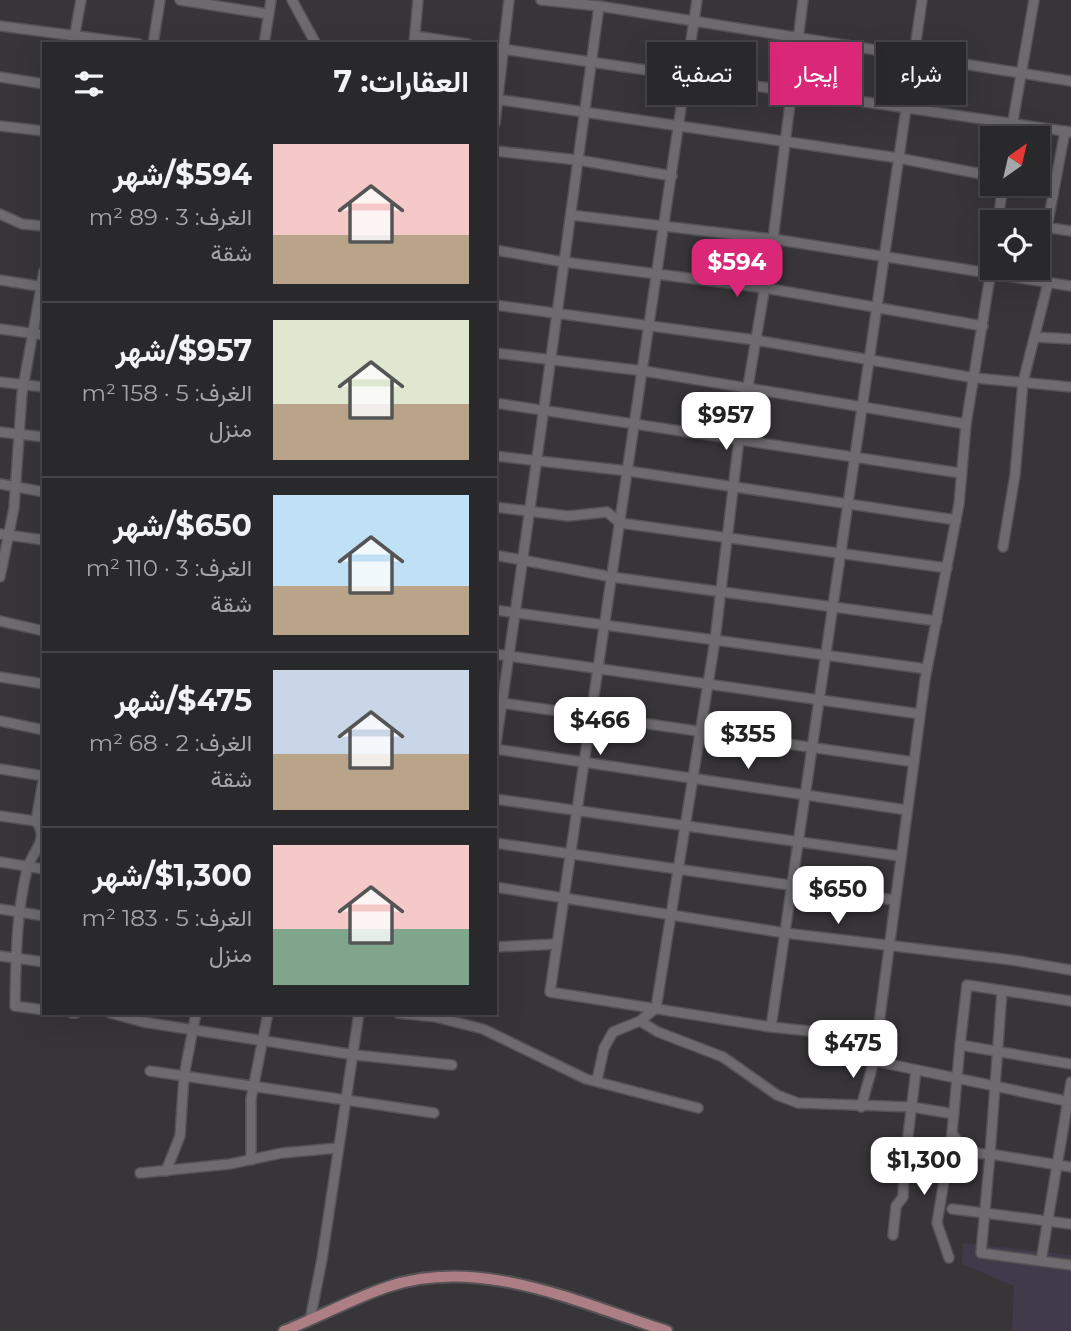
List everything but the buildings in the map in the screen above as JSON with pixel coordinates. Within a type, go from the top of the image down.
[{"type":"main road","points":[[284,1331],[390,1286],[464,1277],[529,1286],[667,1331]]},
{"type":"street","points":[[74,40],[81,0]]},
{"type":"street","points":[[153,42],[160,0]]},
{"type":"street","points":[[180,0],[268,14]]},
{"type":"street","points":[[264,42],[271,0]]},
{"type":"street","points":[[292,0],[315,42]]},
{"type":"street","points":[[418,0],[414,40],[441,42]]},
{"type":"street","points":[[509,0],[500,48],[497,99],[898,158],[980,174]]},
{"type":"street","points":[[541,0],[599,6],[876,50]]},
{"type":"street","points":[[691,42],[697,0]]},
{"type":"street","points":[[796,42],[803,0]]},
{"type":"street","points":[[915,42],[922,0]]},
{"type":"street","points":[[1012,126],[1034,0]]},
{"type":"street","points":[[497,726],[546,410],[556,312],[599,6]]},
{"type":"street","points":[[0,26],[74,40],[106,42]]},
{"type":"street","points":[[500,48],[647,68]]},
{"type":"street","points":[[966,65],[1071,81]]},
{"type":"street","points":[[0,77],[42,84]]},
{"type":"street","points":[[862,102],[1068,131],[1058,179],[1048,210]]},
{"type":"street","points":[[683,105],[550,992],[771,1027],[877,1038]]},
{"type":"street","points":[[597,1080],[604,1048],[613,1032],[640,1021],[656,1009],[709,686],[739,439],[773,239],[788,105]]},
{"type":"street","points":[[771,1027],[867,357],[906,105]]},
{"type":"street","points":[[0,126],[42,131]]},
{"type":"street","points":[[497,151],[578,160],[672,176]]},
{"type":"street","points":[[1058,179],[1071,181]]},
{"type":"street","points":[[0,214],[22,224],[42,226]]},
{"type":"street","points":[[571,215],[980,268]]},
{"type":"street","points":[[1050,228],[1071,231]]},
{"type":"street","points":[[497,250],[564,262],[765,288],[984,326]]},
{"type":"street","points":[[0,280],[42,286]]},
{"type":"street","points":[[861,1107],[874,1061],[920,715],[956,520],[966,424],[990,280]]},
{"type":"street","points":[[1036,280],[1071,286]]},
{"type":"street","points":[[1003,547],[1015,475],[1023,382],[1048,283]]},
{"type":"street","points":[[0,577],[4,534],[15,487],[24,384],[39,334],[42,298]]},
{"type":"street","points":[[497,305],[867,357],[975,378],[1071,387]]},
{"type":"street","points":[[0,328],[39,334]]},
{"type":"street","points":[[1035,337],[1071,339]]},
{"type":"street","points":[[497,354],[749,387],[966,424]]},
{"type":"street","points":[[0,382],[42,387]]},
{"type":"street","points":[[497,404],[960,473]]},
{"type":"street","points":[[0,432],[42,437]]},
{"type":"street","points":[[497,456],[628,471],[956,520]]},
{"type":"street","points":[[0,484],[42,492]]},
{"type":"street","points":[[497,507],[568,516],[607,512],[620,523],[947,568]]},
{"type":"street","points":[[4,534],[42,540]]},
{"type":"street","points":[[497,555],[524,558],[612,577],[937,621]]},
{"type":"street","points":[[497,610],[928,668]]},
{"type":"street","points":[[0,621],[42,631]]},
{"type":"street","points":[[497,654],[920,715]]},
{"type":"street","points":[[0,677],[42,684]]},
{"type":"street","points":[[499,703],[914,762]]},
{"type":"street","points":[[0,721],[42,730]]},
{"type":"street","points":[[497,749],[907,810]]},
{"type":"street","points":[[0,769],[42,775]]},
{"type":"street","points":[[0,816],[40,822],[42,798]]},
{"type":"street","points":[[497,799],[900,856]]},
{"type":"street","points":[[42,842],[28,867],[19,912],[15,1006],[42,1010]]},
{"type":"street","points":[[497,843],[894,900]]},
{"type":"street","points":[[0,862],[42,869]]},
{"type":"street","points":[[497,887],[785,933],[1012,960],[1071,970]]},
{"type":"street","points":[[0,909],[42,916]]},
{"type":"street","points":[[497,947],[557,944]]},
{"type":"street","points":[[0,956],[42,962]]},
{"type":"street","points":[[948,1258],[937,1223],[952,1133],[967,985],[1071,1001]]},
{"type":"street","points":[[1002,990],[981,1253],[1071,1265]]},
{"type":"street","points":[[121,1015],[355,1055],[452,1065]]},
{"type":"street","points":[[166,1171],[180,1136],[184,1076],[196,1015]]},
{"type":"street","points":[[251,1160],[254,1086],[268,1015]]},
{"type":"street","points":[[310,1320],[323,1259],[344,1101],[355,1055],[359,1015]]},
{"type":"street","points":[[416,1015],[483,1029],[586,1079],[698,1108]]},
{"type":"street","points":[[640,1021],[658,1032],[723,1057],[777,1095],[799,1103],[912,1107],[954,1114]]},
{"type":"street","points":[[960,1045],[1071,1064]]},
{"type":"street","points":[[874,1061],[1069,1102]]},
{"type":"street","points":[[893,1235],[897,1206],[903,1197],[916,1070]]},
{"type":"street","points":[[150,1071],[434,1113]]},
{"type":"street","points":[[1041,1261],[1071,1082]]},
{"type":"street","points":[[952,1133],[959,1144],[971,1152],[1071,1167]]},
{"type":"street","points":[[140,1173],[338,1148]]},
{"type":"street","points":[[952,1209],[1071,1224]]},
{"type":"shaded area","points":[[963,1243],[1071,1255],[1071,1331],[1012,1331],[1014,1286],[962,1264]]}]
